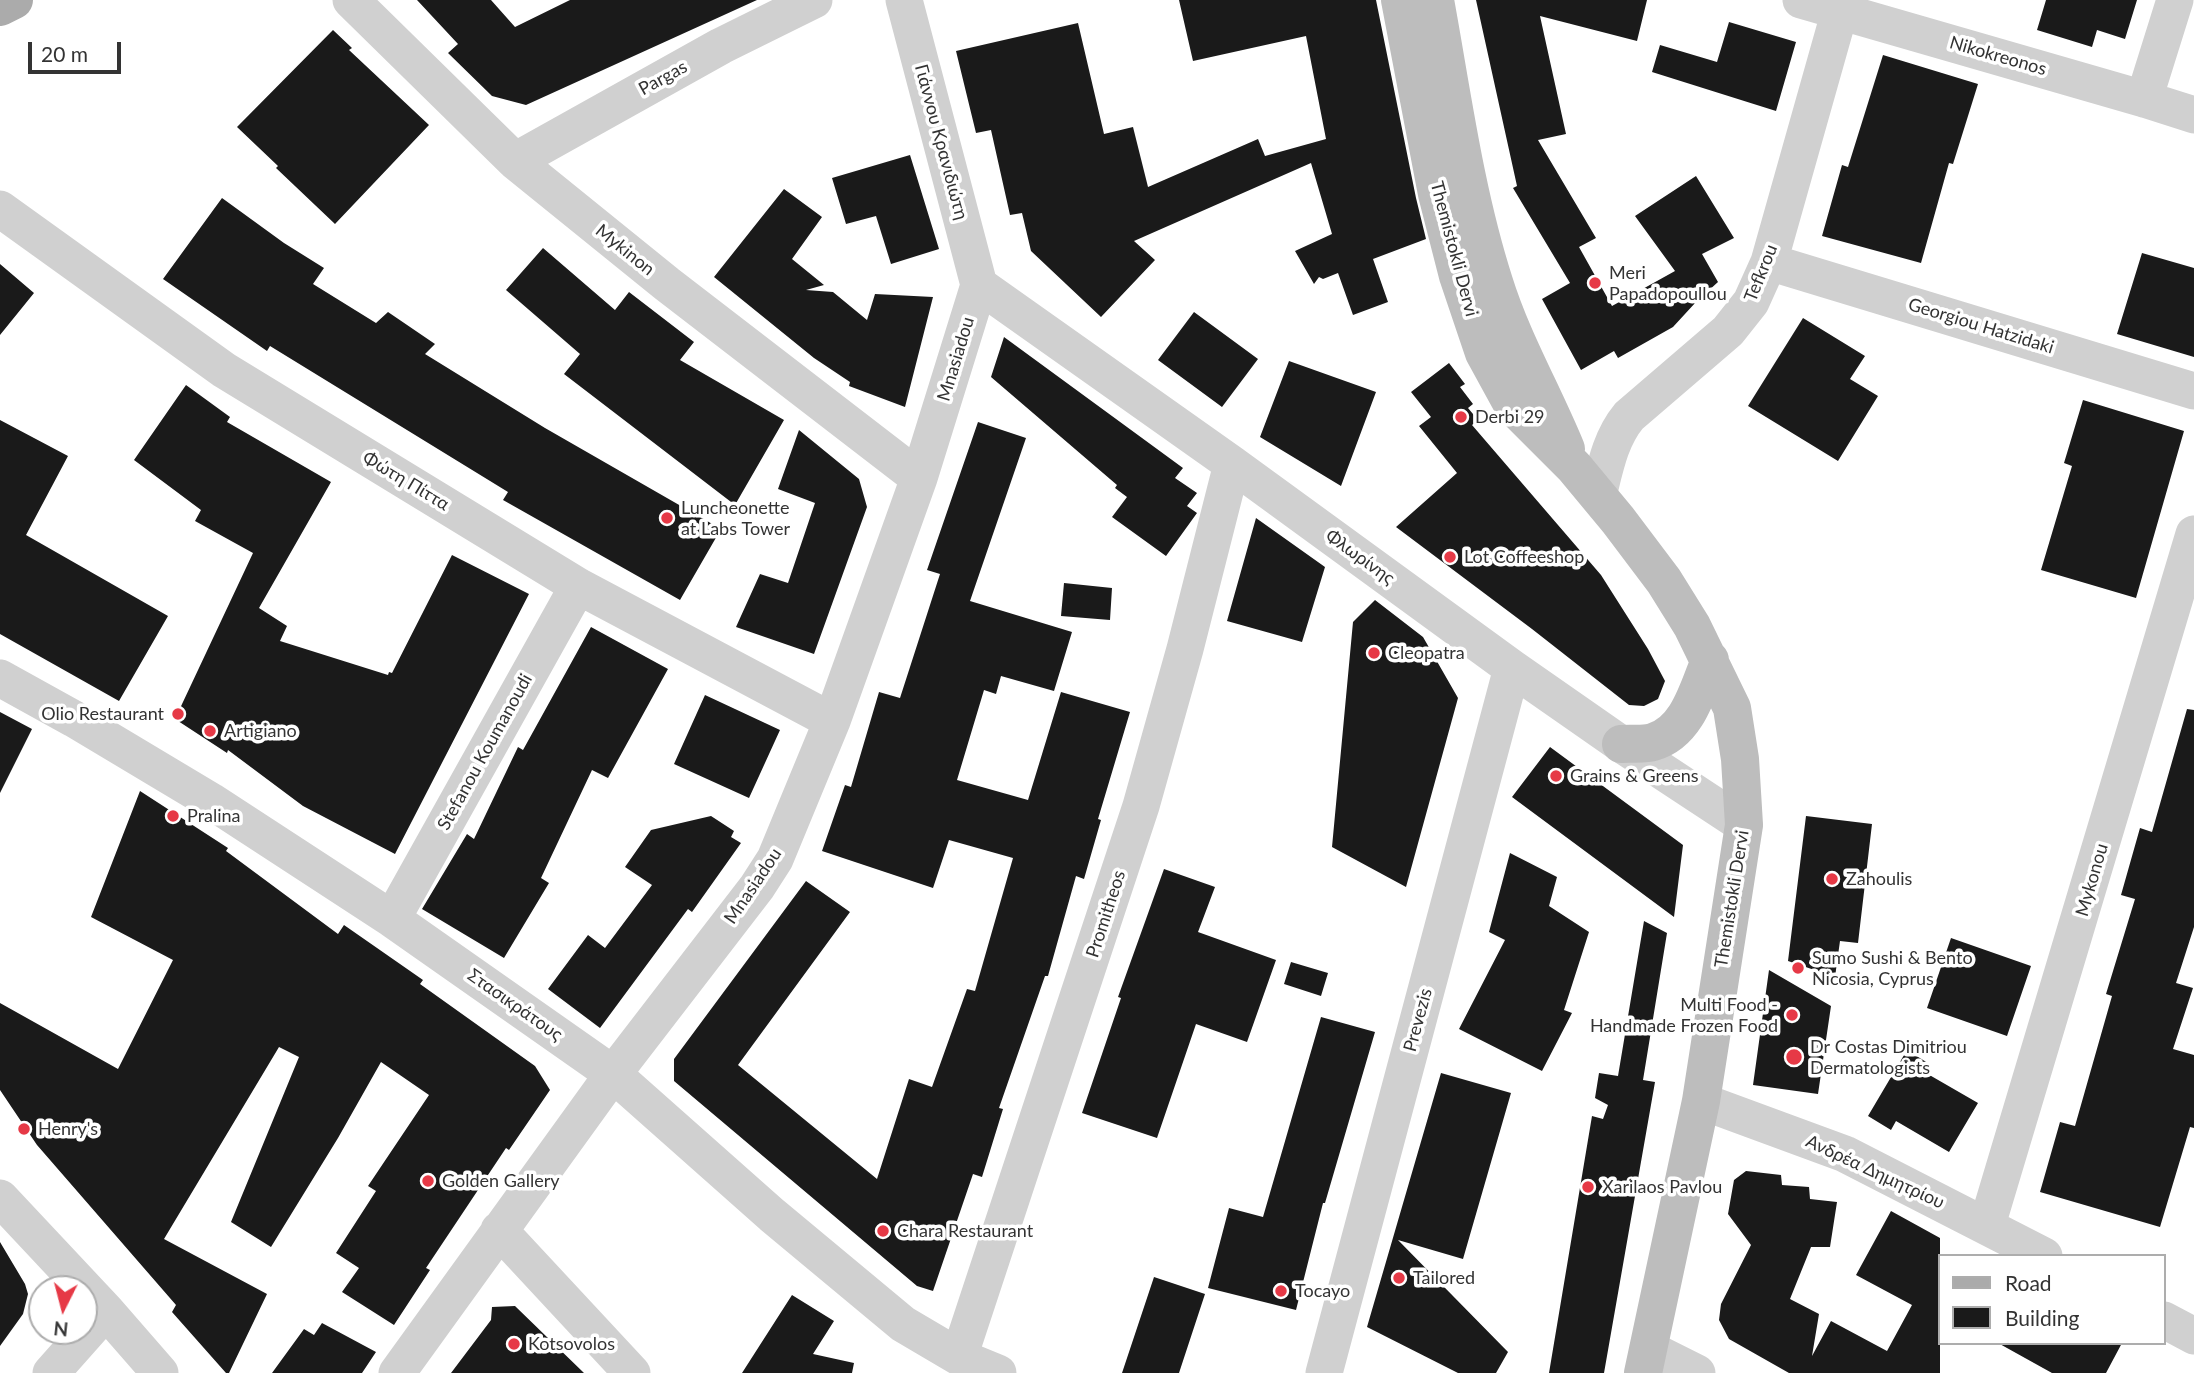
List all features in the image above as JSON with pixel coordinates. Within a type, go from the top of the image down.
[{"type":"main road","points":[[0,7],[14,0]]},
{"type":"main road","name":"Themistokli Dervi","points":[[1400,0],[1437,194],[1458,276],[1484,353],[1513,406],[1574,467],[1664,581],[1692,626],[1732,708],[1740,759],[1744,825],[1701,1101],[1646,1361]]},
{"type":"main road","name":"Themistokli Dervi","points":[[1435,0],[1473,201],[1494,282],[1521,354],[1549,406],[1574,467]]},
{"type":"main road","points":[[1621,744],[1653,743],[1671,733],[1689,712],[1710,660]]},
{"type":"street","name":"Mykinon","points":[[351,0],[515,161],[667,284],[919,478]]},
{"type":"street","name":"Pargas","points":[[515,161],[720,47],[814,0]]},
{"type":"street","name":"Γιάννου Κρανιδιώτη","points":[[904,0],[979,285]]},
{"type":"street","name":"Nikokreonos","points":[[1801,0],[1841,5],[2194,115]]},
{"type":"street","points":[[2144,99],[2175,0]]},
{"type":"street","name":"Tefkrou","points":[[1598,496],[1609,454],[1620,427],[1629,416],[1728,331],[1745,312],[1769,262],[1841,5]]},
{"type":"street","name":"Φώτη Πίττα","points":[[0,209],[224,370],[578,586],[832,720]]},
{"type":"street","name":"Georgiou Hatzidaki","points":[[1769,262],[2194,391]]},
{"type":"street","name":"Φλωρίνης","points":[[979,285],[1232,464],[1512,668],[1744,825]]},
{"type":"street","name":"Mnasiadou","points":[[397,1373],[612,1074],[757,887],[775,859],[832,720],[919,478],[979,285]]},
{"type":"street","name":"Promitheos","points":[[958,1357],[1141,806],[1185,649],[1232,464]]},
{"type":"street","name":"Mykonou","points":[[1987,1225],[2194,534]]},
{"type":"street","name":"Stefanou Koumanoudi","points":[[392,919],[578,586]]},
{"type":"street","name":"Prevezis","points":[[1324,1373],[1512,668]]},
{"type":"street","name":"Στασικράτους","points":[[0,678],[200,794],[392,919],[612,1074],[772,1215],[903,1324],[958,1357],[998,1373]]},
{"type":"street","name":"Ανδρέα Δημητρίου","points":[[1701,1101],[1845,1154],[2040,1254]]},
{"type":"street","points":[[0,1198],[160,1373]]},
{"type":"street","points":[[499,1230],[632,1373]]},
{"type":"street","points":[[51,1373],[106,1311]]},
{"type":"street","points":[[2166,1321],[2194,1336]]},
{"type":"street","points":[[1646,1361],[1698,1373]]},
{"type":"building","points":[[417,0],[491,0],[515,27],[570,0],[757,0],[526,105],[492,96],[448,53],[458,44]]},
{"type":"building","points":[[1179,0],[1376,0],[1426,239],[1373,259],[1388,302],[1353,315],[1338,273],[1323,279],[1319,277],[1314,284],[1295,251],[1332,234],[1311,163],[1134,241],[1155,260],[1101,317],[1031,251],[1022,213],[1010,215],[991,130],[976,133],[956,51],[1078,23],[1104,134],[1133,127],[1148,187],[1258,139],[1265,156],[1326,139],[1306,36],[1193,61]]},
{"type":"building","points":[[1476,0],[1647,0],[1637,41],[1540,16],[1566,134],[1538,140],[1596,238],[1579,247],[1612,306],[1675,271],[1635,216],[1696,176],[1734,238],[1702,254],[1718,282],[1673,327],[1618,358],[1614,351],[1581,370],[1542,299],[1570,283],[1513,188],[1517,186]]},
{"type":"building","points":[[2046,0],[2137,0],[2125,39],[2097,30],[2092,47],[2037,30]]},
{"type":"building","points":[[1729,22],[1796,42],[1776,111],[1652,72],[1660,45],[1717,62]]},
{"type":"building","points":[[333,30],[352,48],[349,50],[429,125],[335,224],[237,127]]},
{"type":"building","points":[[1883,55],[1978,84],[1953,164],[1949,163],[1921,263],[1822,236],[1842,165],[1848,167]]},
{"type":"building","points":[[910,155],[939,249],[891,264],[876,216],[846,224],[832,178]]},
{"type":"building","points":[[784,189],[822,217],[792,259],[824,285],[806,290],[833,292],[867,320],[875,294],[933,297],[905,407],[849,386],[850,382],[814,358],[714,277]]},
{"type":"building","points":[[222,198],[324,268],[313,284],[376,323],[388,312],[435,344],[425,354],[545,428],[721,529],[680,600],[503,500],[508,492],[270,346],[267,351],[163,279]]},
{"type":"building","points":[[543,248],[615,310],[629,292],[694,342],[680,360],[784,420],[735,505],[564,374],[580,354],[506,290]]},
{"type":"building","points":[[2142,253],[2194,268],[2194,357],[2117,334]]},
{"type":"building","points":[[0,264],[34,293],[0,335]]},
{"type":"building","points":[[1194,312],[1258,359],[1222,407],[1158,360]]},
{"type":"building","points":[[1803,318],[1865,356],[1850,379],[1878,396],[1838,461],[1748,406]]},
{"type":"building","points":[[1004,337],[1183,468],[1175,478],[1197,493],[1187,506],[1197,513],[1166,556],[1112,517],[1127,497],[1115,488],[1117,485],[991,377]]},
{"type":"building","points":[[1289,361],[1376,392],[1341,486],[1260,437]]},
{"type":"building","points":[[1449,363],[1465,384],[1460,387],[1473,404],[1468,408],[1478,420],[1472,425],[1601,575],[1648,649],[1665,681],[1658,699],[1644,706],[1629,705],[1396,527],[1457,473],[1419,426],[1431,417],[1411,392]]},
{"type":"building","points":[[186,385],[230,417],[227,422],[331,482],[259,608],[287,626],[280,641],[388,675],[389,672],[392,673],[452,555],[529,594],[395,854],[303,806],[228,750],[227,753],[175,719],[253,553],[195,521],[201,510],[134,460]]},
{"type":"building","points":[[2083,400],[2184,431],[2136,598],[2041,570],[2072,466],[2064,463]]},
{"type":"building","points":[[0,420],[68,456],[26,535],[168,616],[119,701],[0,634]]},
{"type":"building","points":[[978,422],[1026,438],[970,601],[1072,632],[1054,691],[1001,676],[996,694],[984,690],[957,780],[1028,800],[1061,692],[1130,712],[1098,819],[1101,820],[1084,879],[1076,876],[1048,976],[1045,976],[999,1108],[1003,1109],[982,1177],[973,1174],[933,1291],[917,1286],[674,1081],[674,1059],[806,881],[850,912],[738,1065],[877,1179],[909,1079],[932,1087],[967,989],[975,991],[1013,858],[949,840],[933,888],[822,851],[845,785],[851,787],[879,692],[900,698],[940,574],[927,570]]},
{"type":"building","points":[[799,430],[859,479],[867,507],[814,654],[736,627],[760,574],[788,583],[815,503],[778,489]]},
{"type":"building","points":[[1256,518],[1325,567],[1302,642],[1227,621]]},
{"type":"building","points":[[1064,583],[1112,588],[1110,620],[1061,616]]},
{"type":"building","points":[[1375,600],[1423,637],[1458,698],[1406,887],[1332,847],[1353,622]]},
{"type":"building","points":[[591,627],[668,669],[608,778],[592,770],[541,878],[549,883],[504,958],[422,909],[467,834],[474,839],[518,747],[523,750]]},
{"type":"building","points":[[705,695],[780,730],[749,798],[674,764]]},
{"type":"building","points":[[2187,709],[2194,710],[2194,927],[2176,983],[2193,988],[2173,1049],[2194,1055],[2194,1128],[2190,1127],[2160,1227],[2040,1192],[2060,1122],[2075,1126],[2112,996],[2106,994],[2135,899],[2121,895],[2140,828],[2152,832]]},
{"type":"building","points":[[0,712],[32,729],[0,793]]},
{"type":"building","points":[[1550,747],[1683,845],[1674,917],[1512,797]]},
{"type":"building","points":[[140,791],[228,848],[226,851],[338,934],[344,925],[423,980],[420,984],[535,1066],[550,1090],[509,1150],[506,1148],[426,1268],[430,1270],[394,1325],[342,1292],[359,1268],[336,1253],[376,1191],[368,1186],[429,1095],[381,1062],[271,1247],[231,1222],[299,1057],[279,1047],[164,1239],[267,1294],[229,1373],[226,1373],[172,1312],[176,1305],[37,1145],[0,1090],[0,1003],[118,1069],[173,960],[91,917]]},
{"type":"building","points":[[711,816],[734,831],[731,837],[741,843],[692,912],[688,909],[600,1028],[548,989],[588,935],[605,948],[652,885],[625,867],[651,830]]},
{"type":"building","name":"Zahoulis","points":[[1806,816],[1872,824],[1858,943],[1840,941],[1835,977],[1788,961]]},
{"type":"building","points":[[1510,853],[1557,877],[1549,906],[1589,932],[1564,1010],[1572,1013],[1542,1071],[1459,1029],[1505,940],[1489,932]]},
{"type":"building","points":[[1164,869],[1215,887],[1198,932],[1276,960],[1247,1042],[1196,1024],[1157,1138],[1082,1113],[1121,998],[1118,997]]},
{"type":"building","points":[[1644,921],[1667,933],[1643,1080],[1655,1082],[1604,1373],[1549,1373],[1592,1116],[1603,1119],[1608,1105],[1595,1098],[1599,1073],[1618,1076]]},
{"type":"building","points":[[1951,938],[2031,966],[2007,1036],[1927,1008]]},
{"type":"building","points":[[1291,962],[1328,973],[1321,996],[1284,984]]},
{"type":"building","points":[[1769,970],[1831,1006],[1818,1094],[1753,1085]]},
{"type":"building","points":[[1321,1017],[1375,1032],[1323,1203],[1296,1310],[1208,1288],[1229,1208],[1263,1217]]},
{"type":"building","points":[[1907,1050],[1931,1065],[1926,1073],[1978,1103],[1949,1152],[1896,1121],[1891,1130],[1868,1116]]},
{"type":"building","points":[[1441,1073],[1511,1093],[1463,1259],[1398,1240],[1508,1352],[1496,1373],[1458,1373],[1367,1327]]},
{"type":"building","points":[[1746,1171],[1781,1175],[1782,1185],[1809,1187],[1810,1199],[1837,1202],[1830,1247],[1811,1247],[1790,1299],[1819,1314],[1812,1356],[1831,1321],[1887,1351],[1912,1305],[1856,1275],[1891,1211],[1940,1238],[1940,1373],[1789,1373],[1729,1339],[1719,1320],[1721,1304],[1751,1245],[1728,1214],[1734,1180]]},
{"type":"building","points":[[0,1242],[28,1294],[23,1314],[0,1346]]},
{"type":"building","points":[[1154,1277],[1205,1294],[1179,1373],[1122,1373]]},
{"type":"building","points":[[792,1295],[834,1321],[813,1354],[854,1363],[852,1373],[742,1373]]},
{"type":"building","name":"Kotsovolos","points":[[515,1306],[584,1373],[451,1373],[491,1320],[492,1307]]},
{"type":"building","points":[[322,1323],[376,1352],[362,1373],[272,1373],[304,1329],[314,1335]]},
{"type":"building","points":[[2002,1345],[2121,1345],[2106,1373],[2052,1373]]},
{"type":"place","name":"Meri Papadopoullou","points":[[1595,283]]},
{"type":"place","name":"Derbi 29","points":[[1461,417]]},
{"type":"place","name":"Luncheonette at Labs Tower","points":[[667,518]]},
{"type":"place","name":"Lot Coffeeshop","points":[[1450,557]]},
{"type":"place","name":"Cleopatra","points":[[1374,653]]},
{"type":"place","name":"Olio Restaurant","points":[[178,714]]},
{"type":"place","name":"Artigiano","points":[[210,731]]},
{"type":"place","name":"Grains & Greens","points":[[1556,776]]},
{"type":"place","name":"Pralina","points":[[173,816]]},
{"type":"place","name":"Zahoulis","points":[[1832,879]]},
{"type":"place","name":"Sumo Sushi & Bento Nicosia, Cyprus","points":[[1798,968]]},
{"type":"place","name":"Multi Food - Handmade Frozen Food","points":[[1792,1015]]},
{"type":"place","name":"Dr Costas Dimitriou Dermatologists","points":[[1794,1057]]},
{"type":"place","name":"Henry's","points":[[24,1129]]},
{"type":"place","name":"Golden Gallery","points":[[428,1181]]},
{"type":"place","name":"Xarilaos Pavlou","points":[[1588,1187]]},
{"type":"place","name":"Chara Restaurant","points":[[883,1231]]},
{"type":"place","name":"Tailored","points":[[1399,1278]]},
{"type":"place","name":"Tocayo","points":[[1281,1291]]},
{"type":"place","name":"Kotsovolos","points":[[514,1344]]}]
